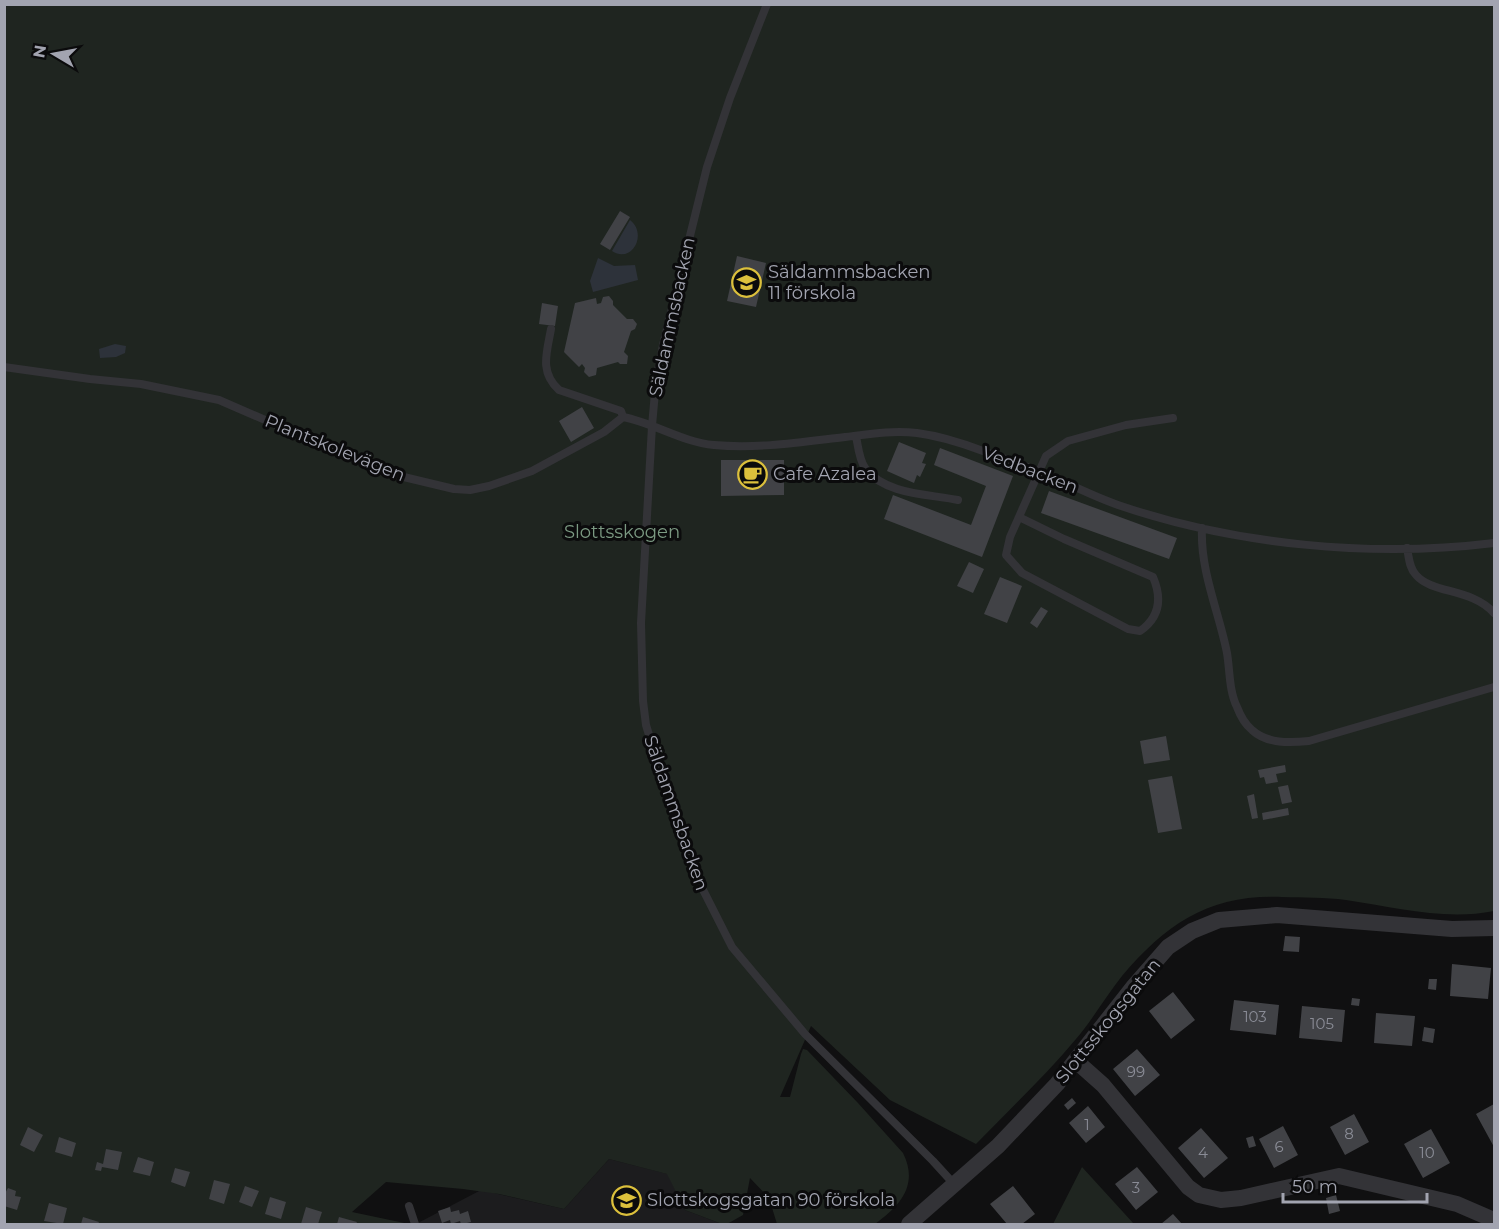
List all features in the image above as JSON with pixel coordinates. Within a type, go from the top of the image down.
[{"type":"street","name":"Slottsskogsgatan","points":[[909,1224],[998,1146],[1076,1061],[1134,986],[1168,947],[1192,931],[1219,920],[1278,915],[1452,929],[1494,928]]},
{"type":"street","points":[[1076,1061],[1103,1085],[1188,1186],[1199,1195],[1221,1200],[1241,1198],[1339,1176],[1457,1204],[1494,1220]]},
{"type":"lane","name":"Säldammsbacken","points":[[767,4],[730,98],[697,204],[663,345],[652,426],[641,623],[646,726],[694,872],[732,947],[805,1034],[954,1184]]},
{"type":"lane","points":[[551,329],[545,369],[551,383],[559,390],[621,411],[623,417],[652,426]]},
{"type":"lane","name":"Plantskolevägen","points":[[4,367],[141,384],[219,400],[387,473],[454,489],[470,490],[489,486],[532,471],[604,432],[623,417]]},
{"type":"lane","points":[[1019,517],[1153,577],[1159,591],[1158,606],[1149,624],[1140,631],[1128,629],[1022,573],[1006,555],[1010,537],[1046,456],[1068,441],[1126,425],[1173,418]]},
{"type":"lane","name":"Vedbacken","points":[[652,426],[695,441],[715,445],[789,444],[888,431],[918,433],[959,442],[1039,471],[1118,505],[1202,528],[1320,546],[1439,549],[1494,543]]},
{"type":"lane","points":[[856,436],[864,466],[873,476],[888,485],[906,491],[958,500]]},
{"type":"lane","points":[[1202,528],[1201,541],[1208,583],[1227,653],[1236,707],[1253,731],[1272,740],[1292,743],[1309,741],[1494,687]]},
{"type":"lane","points":[[1407,548],[1410,565],[1416,575],[1426,582],[1479,600],[1494,613]]},
{"type":"lane","points":[[410,1206],[415,1224]]},
{"type":"shaded area","points":[[630,220],[638,233],[635,246],[626,254],[612,251]]},
{"type":"shaded area","points":[[598,258],[614,266],[635,265],[638,280],[593,292],[590,281]]},
{"type":"shaded area","points":[[115,344],[126,346],[125,353],[116,357],[100,358],[99,349]]},
{"type":"shaded area","name":"Slottskogsgatan 90 förskola","points":[[609,1159],[668,1174],[685,1210],[722,1224],[416,1224],[481,1190],[564,1209]]},
{"type":"green space","name":"Slottsskogen","points":[[5,5],[1494,5],[1494,911],[1476,914],[1439,914],[1338,899],[1282,897],[1256,897],[1212,907],[1173,927],[1139,957],[1064,1053],[976,1144],[890,1100],[811,1026],[780,1097],[790,1097],[801,1054],[803,1049],[807,1050],[903,1153],[909,1175],[908,1185],[899,1202],[875,1224],[777,1224],[769,1198],[750,1178],[743,1215],[727,1224],[722,1224],[685,1210],[667,1174],[609,1159],[564,1209],[499,1194],[386,1182],[352,1212],[409,1224],[5,1224]]},
{"type":"green space","points":[[1082,1167],[1134,1224],[1053,1224]]},
{"type":"building","points":[[620,211],[630,217],[610,250],[600,244]]},
{"type":"building","name":"Säldammsbacken 11 förskola","points":[[737,256],[766,263],[756,307],[727,301]]},
{"type":"building","points":[[609,296],[613,305],[627,319],[633,319],[637,324],[631,331],[624,352],[628,356],[627,364],[618,362],[597,368],[596,375],[589,377],[584,372],[585,368],[582,364],[579,367],[564,352],[575,303],[596,298],[597,304],[601,303],[603,297]]},
{"type":"building","points":[[542,303],[558,306],[555,326],[539,324]]},
{"type":"building","points":[[582,407],[594,428],[571,442],[559,421]]},
{"type":"building","points":[[899,442],[926,453],[922,463],[926,464],[920,477],[917,475],[914,483],[887,471]]},
{"type":"building","points":[[940,448],[1013,476],[982,557],[884,519],[893,495],[971,525],[986,486],[934,465]]},
{"type":"building","name":"Cafe Azalea","points":[[721,460],[784,460],[784,495],[721,496]]},
{"type":"building","points":[[1049,491],[1177,538],[1169,559],[1041,513]]},
{"type":"building","points":[[969,562],[984,569],[973,593],[957,586]]},
{"type":"building","points":[[1000,577],[1022,586],[1007,623],[984,614]]},
{"type":"building","points":[[1041,607],[1048,611],[1037,628],[1030,623]]},
{"type":"building","points":[[1166,736],[1170,760],[1144,764],[1140,741]]},
{"type":"building","points":[[1285,765],[1286,772],[1276,774],[1278,782],[1266,784],[1264,777],[1260,778],[1258,770]]},
{"type":"building","points":[[1172,776],[1182,829],[1158,833],[1148,780]]},
{"type":"building","points":[[1288,785],[1292,802],[1282,804],[1278,787]]},
{"type":"building","points":[[1254,794],[1258,818],[1252,819],[1247,796]]},
{"type":"building","points":[[1288,808],[1289,815],[1263,820],[1262,813]]},
{"type":"building","points":[[1285,936],[1300,937],[1299,952],[1283,951]]},
{"type":"building","points":[[1452,964],[1491,968],[1488,999],[1450,996]]},
{"type":"building","points":[[1429,979],[1437,979],[1436,990],[1428,989]]},
{"type":"building","points":[[1173,992],[1195,1020],[1171,1039],[1149,1011]]},
{"type":"building","points":[[1352,998],[1360,999],[1359,1006],[1351,1005]]},
{"type":"building","points":[[1234,1000],[1279,1005],[1276,1035],[1230,1030]]},
{"type":"building","points":[[1302,1006],[1345,1010],[1342,1042],[1299,1038]]},
{"type":"building","points":[[1376,1013],[1415,1016],[1412,1046],[1374,1043]]},
{"type":"building","points":[[1424,1027],[1435,1029],[1433,1043],[1422,1041]]},
{"type":"building","points":[[1137,1049],[1160,1075],[1135,1096],[1113,1069]]},
{"type":"building","points":[[1072,1098],[1076,1103],[1068,1110],[1064,1105]]},
{"type":"building","points":[[1494,1104],[1494,1147],[1476,1114]]},
{"type":"building","points":[[1088,1106],[1105,1127],[1086,1143],[1069,1123]]},
{"type":"building","points":[[1354,1114],[1369,1142],[1345,1155],[1330,1127]]},
{"type":"building","points":[[1283,1126],[1298,1155],[1274,1168],[1259,1139]]},
{"type":"building","points":[[28,1127],[43,1135],[34,1152],[20,1145]]},
{"type":"building","points":[[1201,1128],[1228,1158],[1204,1178],[1178,1148]]},
{"type":"building","points":[[1431,1129],[1450,1163],[1423,1178],[1404,1144]]},
{"type":"building","points":[[1253,1136],[1256,1146],[1249,1148],[1246,1138]]},
{"type":"building","points":[[59,1137],[76,1143],[72,1157],[55,1152]]},
{"type":"building","points":[[106,1149],[122,1152],[118,1170],[102,1167],[101,1171],[95,1170],[97,1162],[103,1164]]},
{"type":"building","points":[[138,1157],[154,1162],[150,1176],[133,1172]]},
{"type":"building","points":[[1137,1167],[1158,1192],[1136,1210],[1115,1184]]},
{"type":"building","points":[[175,1168],[190,1172],[185,1187],[171,1182]]},
{"type":"building","points":[[214,1180],[230,1184],[224,1204],[209,1199]]},
{"type":"building","points":[[245,1186],[259,1191],[252,1207],[239,1202]]},
{"type":"building","points":[[1013,1186],[1035,1214],[1022,1224],[1007,1224],[990,1204]]},
{"type":"building","points":[[8,1188],[16,1191],[15,1196],[21,1197],[17,1210],[4,1206],[4,1195]]},
{"type":"building","points":[[1336,1195],[1340,1211],[1329,1214],[1326,1198]]},
{"type":"building","points":[[270,1197],[286,1202],[281,1219],[265,1214]]},
{"type":"building","points":[[49,1203],[67,1208],[63,1224],[44,1221]]},
{"type":"building","points":[[306,1207],[322,1212],[318,1224],[301,1224]]},
{"type":"building","points":[[450,1207],[451,1212],[459,1210],[460,1214],[468,1211],[471,1222],[461,1224],[460,1221],[451,1224],[450,1220],[442,1223],[438,1211]]},
{"type":"building","points":[[1173,1214],[1182,1224],[1161,1224]]},
{"type":"building","points":[[83,1217],[99,1222],[98,1224],[81,1224]]},
{"type":"building","points":[[339,1217],[357,1222],[356,1224],[337,1224]]},
{"type":"place","name":"Säldammsbacken 11 förskola","points":[[747,282]]},
{"type":"place","name":"Cafe Azalea","points":[[752,474]]},
{"type":"place","name":"Slottskogsgatan 90 förskola","points":[[626,1200]]}]
